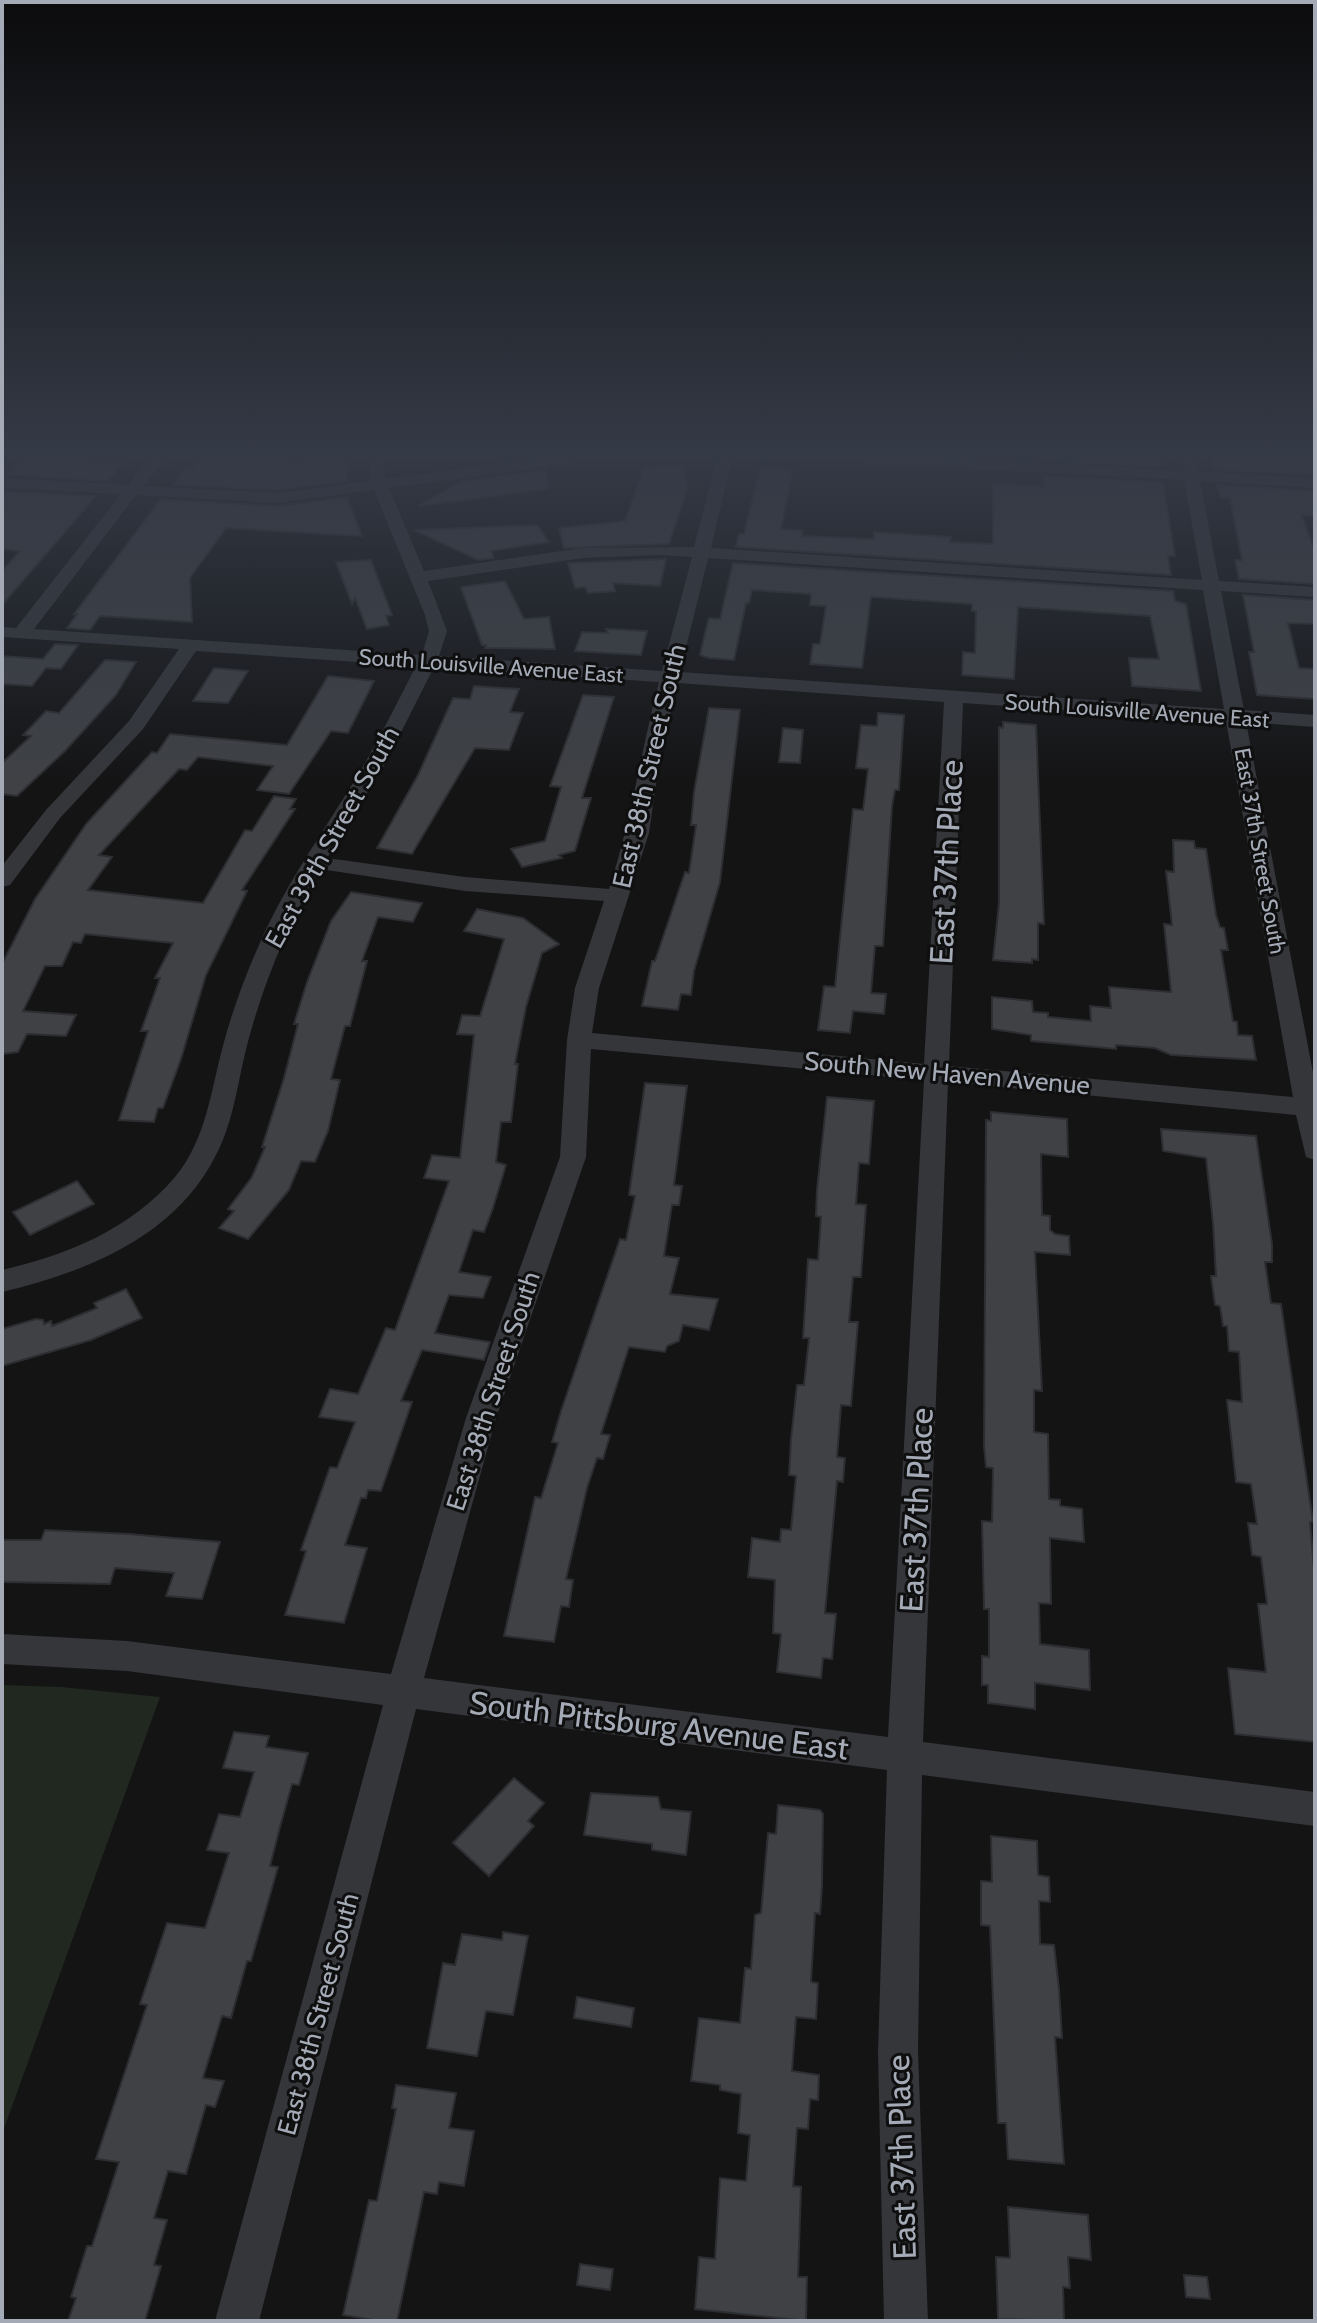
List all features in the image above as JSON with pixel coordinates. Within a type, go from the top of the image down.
[{"type":"street","points":[[11,633],[68,566]]},
{"type":"street","name":"East 39th Street South","points":[[2,1281],[65,1265],[111,1242],[150,1216],[190,1176],[212,1135],[236,1043],[265,957],[313,862],[380,756],[427,661],[438,631],[415,566]]},
{"type":"street","points":[[420,577],[495,566]]},
{"type":"street","name":"East 38th Street South","points":[[237,2321],[442,1545],[481,1418],[573,1157],[579,1040],[588,982],[638,833],[650,756],[697,566]]},
{"type":"street","points":[[899,566],[1315,592]]},
{"type":"street","name":"East 37th Street South","points":[[1208,566],[1311,1108],[1315,1151]]},
{"type":"street","name":"South Louisville Avenue East","points":[[11,633],[1315,721]]},
{"type":"street","points":[[2,880],[49,819],[136,725],[191,645]]},
{"type":"street","name":"East 37th Place","points":[[906,2321],[898,2052],[906,1756],[954,699]]},
{"type":"street","points":[[313,862],[465,884],[619,896]]},
{"type":"street","name":"South New Haven Avenue","points":[[579,1040],[1311,1108]]},
{"type":"street","name":"South Pittsburg Avenue East","points":[[2,1649],[127,1656],[1315,1809]]},
{"type":"shaded area","points":[[2,1685],[61,1687],[160,1697],[2,2134]]},
{"type":"building","points":[[6,566],[35,566],[2,605],[2,571]]},
{"type":"building","points":[[110,566],[198,566],[190,578],[192,622],[100,616],[90,630],[67,628],[77,614],[74,614]]},
{"type":"building","points":[[338,566],[373,566],[392,615],[386,616],[389,625],[367,629],[355,598],[352,604]]},
{"type":"building","points":[[569,566],[664,566],[660,586],[613,583],[615,591],[588,593],[585,587],[575,588]]},
{"type":"building","points":[[732,566],[787,566],[1173,591],[1175,601],[1186,604],[1201,691],[1132,686],[1129,658],[1159,659],[1150,616],[1018,607],[1014,679],[962,675],[963,652],[975,653],[976,611],[972,611],[972,604],[871,597],[862,668],[810,664],[813,644],[820,644],[826,606],[810,605],[811,594],[752,590],[749,603],[746,603],[734,660],[700,655],[709,618],[720,619]]},
{"type":"building","points":[[1037,566],[1170,566],[1171,575]]},
{"type":"building","points":[[1236,566],[1315,566],[1315,584],[1239,579]]},
{"type":"building","points":[[505,581],[524,619],[549,617],[555,649],[485,648],[486,645],[482,645],[461,587]]},
{"type":"building","points":[[1243,595],[1315,600],[1315,624],[1288,623],[1299,668],[1315,669],[1315,699],[1257,695],[1249,652],[1254,652]]},
{"type":"building","points":[[606,629],[647,631],[641,655],[575,651],[582,632],[608,633]]},
{"type":"building","points":[[55,644],[78,645],[61,669],[46,668],[32,686],[2,684],[2,656],[43,659]]},
{"type":"building","points":[[105,660],[136,662],[116,695],[65,751],[17,796],[2,794],[2,763],[31,736],[23,735],[46,711],[59,713]]},
{"type":"building","points":[[214,668],[248,671],[228,703],[193,701]]},
{"type":"building","points":[[328,676],[374,681],[348,733],[331,731],[289,794],[257,790],[273,766],[198,757],[187,770],[179,769],[99,855],[112,857],[88,890],[203,903],[245,830],[252,831],[274,796],[296,799],[290,809],[295,809],[242,890],[247,891],[206,975],[181,1059],[163,1108],[158,1108],[154,1122],[119,1120],[148,1031],[141,1031],[160,978],[155,978],[173,943],[85,934],[81,943],[73,942],[62,966],[45,966],[23,1011],[76,1015],[66,1036],[27,1034],[18,1052],[2,1054],[2,964],[35,899],[86,824],[152,752],[157,753],[170,734],[287,745]]},
{"type":"building","points":[[474,686],[519,689],[510,712],[523,713],[509,750],[475,748],[412,854],[377,848],[418,775],[453,698],[470,699]]},
{"type":"building","points":[[583,695],[614,697],[582,798],[591,798],[575,851],[559,855],[562,858],[522,867],[511,849],[545,841],[561,787],[550,786]]},
{"type":"building","points":[[709,708],[740,710],[720,882],[694,971],[691,995],[681,994],[678,1010],[642,1006],[652,961],[655,961],[685,872],[689,873],[696,825],[691,825],[694,792]]},
{"type":"building","points":[[878,713],[904,715],[899,790],[895,790],[892,806],[883,946],[875,946],[871,993],[886,994],[884,1014],[853,1011],[850,1033],[818,1030],[824,986],[835,987],[853,809],[863,810],[868,769],[856,768],[861,725],[877,726]]},
{"type":"building","points":[[1003,722],[1036,725],[1044,924],[1038,923],[1038,960],[1032,959],[1032,963],[993,960],[999,903],[999,727],[1003,728]]},
{"type":"building","points":[[783,728],[803,730],[800,763],[779,762]]},
{"type":"building","points":[[1173,840],[1194,841],[1195,848],[1206,849],[1216,915],[1220,927],[1224,928],[1228,950],[1221,950],[1233,1021],[1237,1022],[1238,1035],[1252,1036],[1256,1060],[1171,1055],[1155,1048],[1116,1045],[1116,1049],[1031,1041],[1031,1035],[992,1029],[992,997],[1032,1001],[1033,1012],[1048,1013],[1048,1017],[1091,1021],[1090,1006],[1111,1008],[1109,987],[1171,992],[1164,924],[1172,925],[1166,871],[1174,872]]},
{"type":"building","points":[[351,892],[422,903],[413,922],[378,917],[362,961],[367,961],[350,1026],[345,1026],[331,1079],[340,1080],[328,1131],[315,1162],[301,1161],[289,1190],[248,1239],[219,1228],[234,1211],[228,1209],[252,1177],[265,1147],[262,1147],[284,1078],[298,1024],[294,1024],[307,982],[331,921]]},
{"type":"building","points":[[477,909],[523,918],[559,944],[542,953],[526,1007],[515,1064],[518,1064],[511,1122],[501,1122],[496,1162],[506,1165],[493,1208],[484,1232],[473,1230],[459,1272],[491,1277],[483,1298],[449,1295],[435,1333],[490,1342],[484,1360],[422,1350],[401,1401],[412,1402],[381,1491],[368,1490],[366,1498],[361,1498],[345,1545],[367,1548],[344,1623],[285,1615],[306,1551],[301,1550],[330,1467],[337,1468],[355,1422],[319,1417],[330,1389],[358,1394],[386,1328],[395,1330],[449,1181],[424,1178],[432,1155],[460,1158],[474,1035],[457,1034],[462,1015],[480,1016],[504,939],[464,931]]},
{"type":"building","points":[[645,1083],[687,1086],[674,1185],[682,1186],[679,1205],[672,1205],[664,1256],[679,1258],[670,1294],[718,1299],[709,1330],[683,1325],[679,1341],[667,1346],[665,1352],[629,1347],[601,1434],[610,1435],[603,1459],[597,1458],[587,1488],[566,1579],[573,1580],[569,1607],[561,1606],[554,1642],[504,1636],[535,1497],[541,1498],[558,1443],[552,1442],[561,1411],[620,1239],[626,1240],[635,1196],[629,1195]]},
{"type":"building","points":[[827,1097],[874,1101],[869,1164],[859,1163],[856,1204],[866,1205],[861,1277],[853,1277],[849,1322],[858,1322],[851,1406],[841,1405],[837,1457],[845,1458],[843,1482],[837,1481],[825,1613],[836,1614],[832,1659],[823,1658],[821,1678],[777,1672],[781,1634],[773,1633],[775,1580],[748,1577],[752,1538],[780,1542],[781,1529],[791,1530],[796,1476],[789,1475],[791,1439],[797,1385],[804,1385],[809,1338],[803,1338],[808,1259],[818,1260],[821,1217],[816,1216],[817,1189]]},
{"type":"building","points":[[991,1112],[1067,1119],[1068,1157],[1041,1154],[1042,1215],[1050,1216],[1050,1230],[1055,1234],[1069,1236],[1070,1255],[1035,1252],[1042,1391],[1034,1390],[1034,1432],[1048,1434],[1049,1499],[1060,1500],[1060,1506],[1082,1509],[1084,1542],[1050,1538],[1051,1604],[1039,1603],[1040,1644],[1089,1650],[1090,1690],[1035,1683],[1035,1709],[988,1703],[988,1685],[982,1685],[982,1656],[989,1657],[989,1609],[984,1609],[982,1521],[992,1522],[993,1468],[986,1467],[984,1446],[986,1120],[991,1121]]},
{"type":"building","points":[[1161,1129],[1256,1136],[1272,1244],[1272,1262],[1265,1262],[1271,1303],[1281,1304],[1313,1522],[1310,1522],[1315,1581],[1315,1742],[1235,1734],[1228,1668],[1266,1672],[1258,1604],[1267,1604],[1261,1557],[1252,1555],[1248,1523],[1257,1524],[1251,1484],[1236,1482],[1227,1400],[1242,1402],[1239,1352],[1229,1351],[1227,1326],[1223,1326],[1220,1306],[1215,1305],[1211,1276],[1216,1276],[1213,1223],[1206,1158],[1163,1151]]},
{"type":"building","points":[[77,1181],[94,1204],[30,1235],[13,1212]]},
{"type":"building","points":[[126,1289],[142,1318],[91,1340],[2,1366],[2,1329],[36,1319],[43,1320],[44,1324],[51,1321],[52,1326],[97,1308],[94,1303]]},
{"type":"building","points":[[45,1530],[220,1542],[202,1599],[166,1596],[174,1573],[115,1568],[110,1584],[2,1582],[2,1540],[41,1540]]},
{"type":"building","points":[[234,1732],[269,1736],[266,1747],[308,1753],[299,1785],[292,1784],[280,1827],[270,1866],[278,1867],[251,1961],[247,1961],[231,2018],[222,2016],[203,2078],[224,2081],[215,2107],[206,2105],[186,2174],[168,2171],[154,2218],[167,2220],[154,2265],[161,2266],[145,2321],[68,2321],[76,2298],[71,2297],[87,2246],[92,2246],[119,2162],[96,2159],[147,2005],[140,2004],[167,1923],[205,1928],[229,1853],[207,1850],[219,1814],[240,1817],[254,1772],[223,1768]]},
{"type":"building","points":[[514,1778],[544,1803],[528,1821],[534,1826],[489,1876],[453,1843]]},
{"type":"building","points":[[591,1793],[658,1797],[661,1809],[691,1812],[686,1855],[652,1850],[652,1844],[584,1835]]},
{"type":"building","points":[[778,1805],[820,1810],[823,1814],[820,1914],[815,1913],[811,1982],[818,1983],[816,2019],[796,2017],[792,2071],[819,2075],[818,2100],[810,2099],[808,2129],[797,2128],[793,2186],[801,2187],[798,2277],[807,2277],[806,2321],[695,2309],[699,2257],[715,2259],[720,2178],[746,2181],[750,2135],[738,2133],[741,2094],[720,2090],[720,2085],[691,2081],[699,2018],[740,2023],[745,1968],[751,1969],[755,1915],[761,1913],[768,1833],[776,1834]]},
{"type":"building","points":[[991,1836],[1037,1841],[1038,1875],[1049,1877],[1050,1902],[1039,1901],[1040,1944],[1054,1945],[1059,1989],[1062,2038],[1055,2037],[1064,2164],[1008,2159],[1006,2123],[998,2123],[990,1926],[981,1925],[981,1881],[992,1882]]},
{"type":"building","points":[[503,1932],[528,1936],[513,2015],[486,2011],[477,2056],[427,2048],[443,1963],[455,1965],[462,1934],[502,1940]]},
{"type":"building","points":[[577,1997],[634,2008],[631,2027],[574,2018]]},
{"type":"building","points":[[396,2085],[456,2093],[449,2128],[474,2131],[464,2186],[439,2182],[437,2194],[424,2192],[397,2321],[379,2321],[343,2315],[369,2200],[377,2201],[396,2109],[392,2108]]},
{"type":"building","points":[[1008,2207],[1088,2215],[1091,2260],[1068,2257],[1070,2288],[1063,2287],[1064,2321],[998,2319],[996,2257],[1010,2258]]},
{"type":"building","points":[[580,2264],[613,2269],[610,2290],[577,2285]]},
{"type":"building","points":[[1184,2275],[1207,2277],[1210,2299],[1186,2297]]}]
